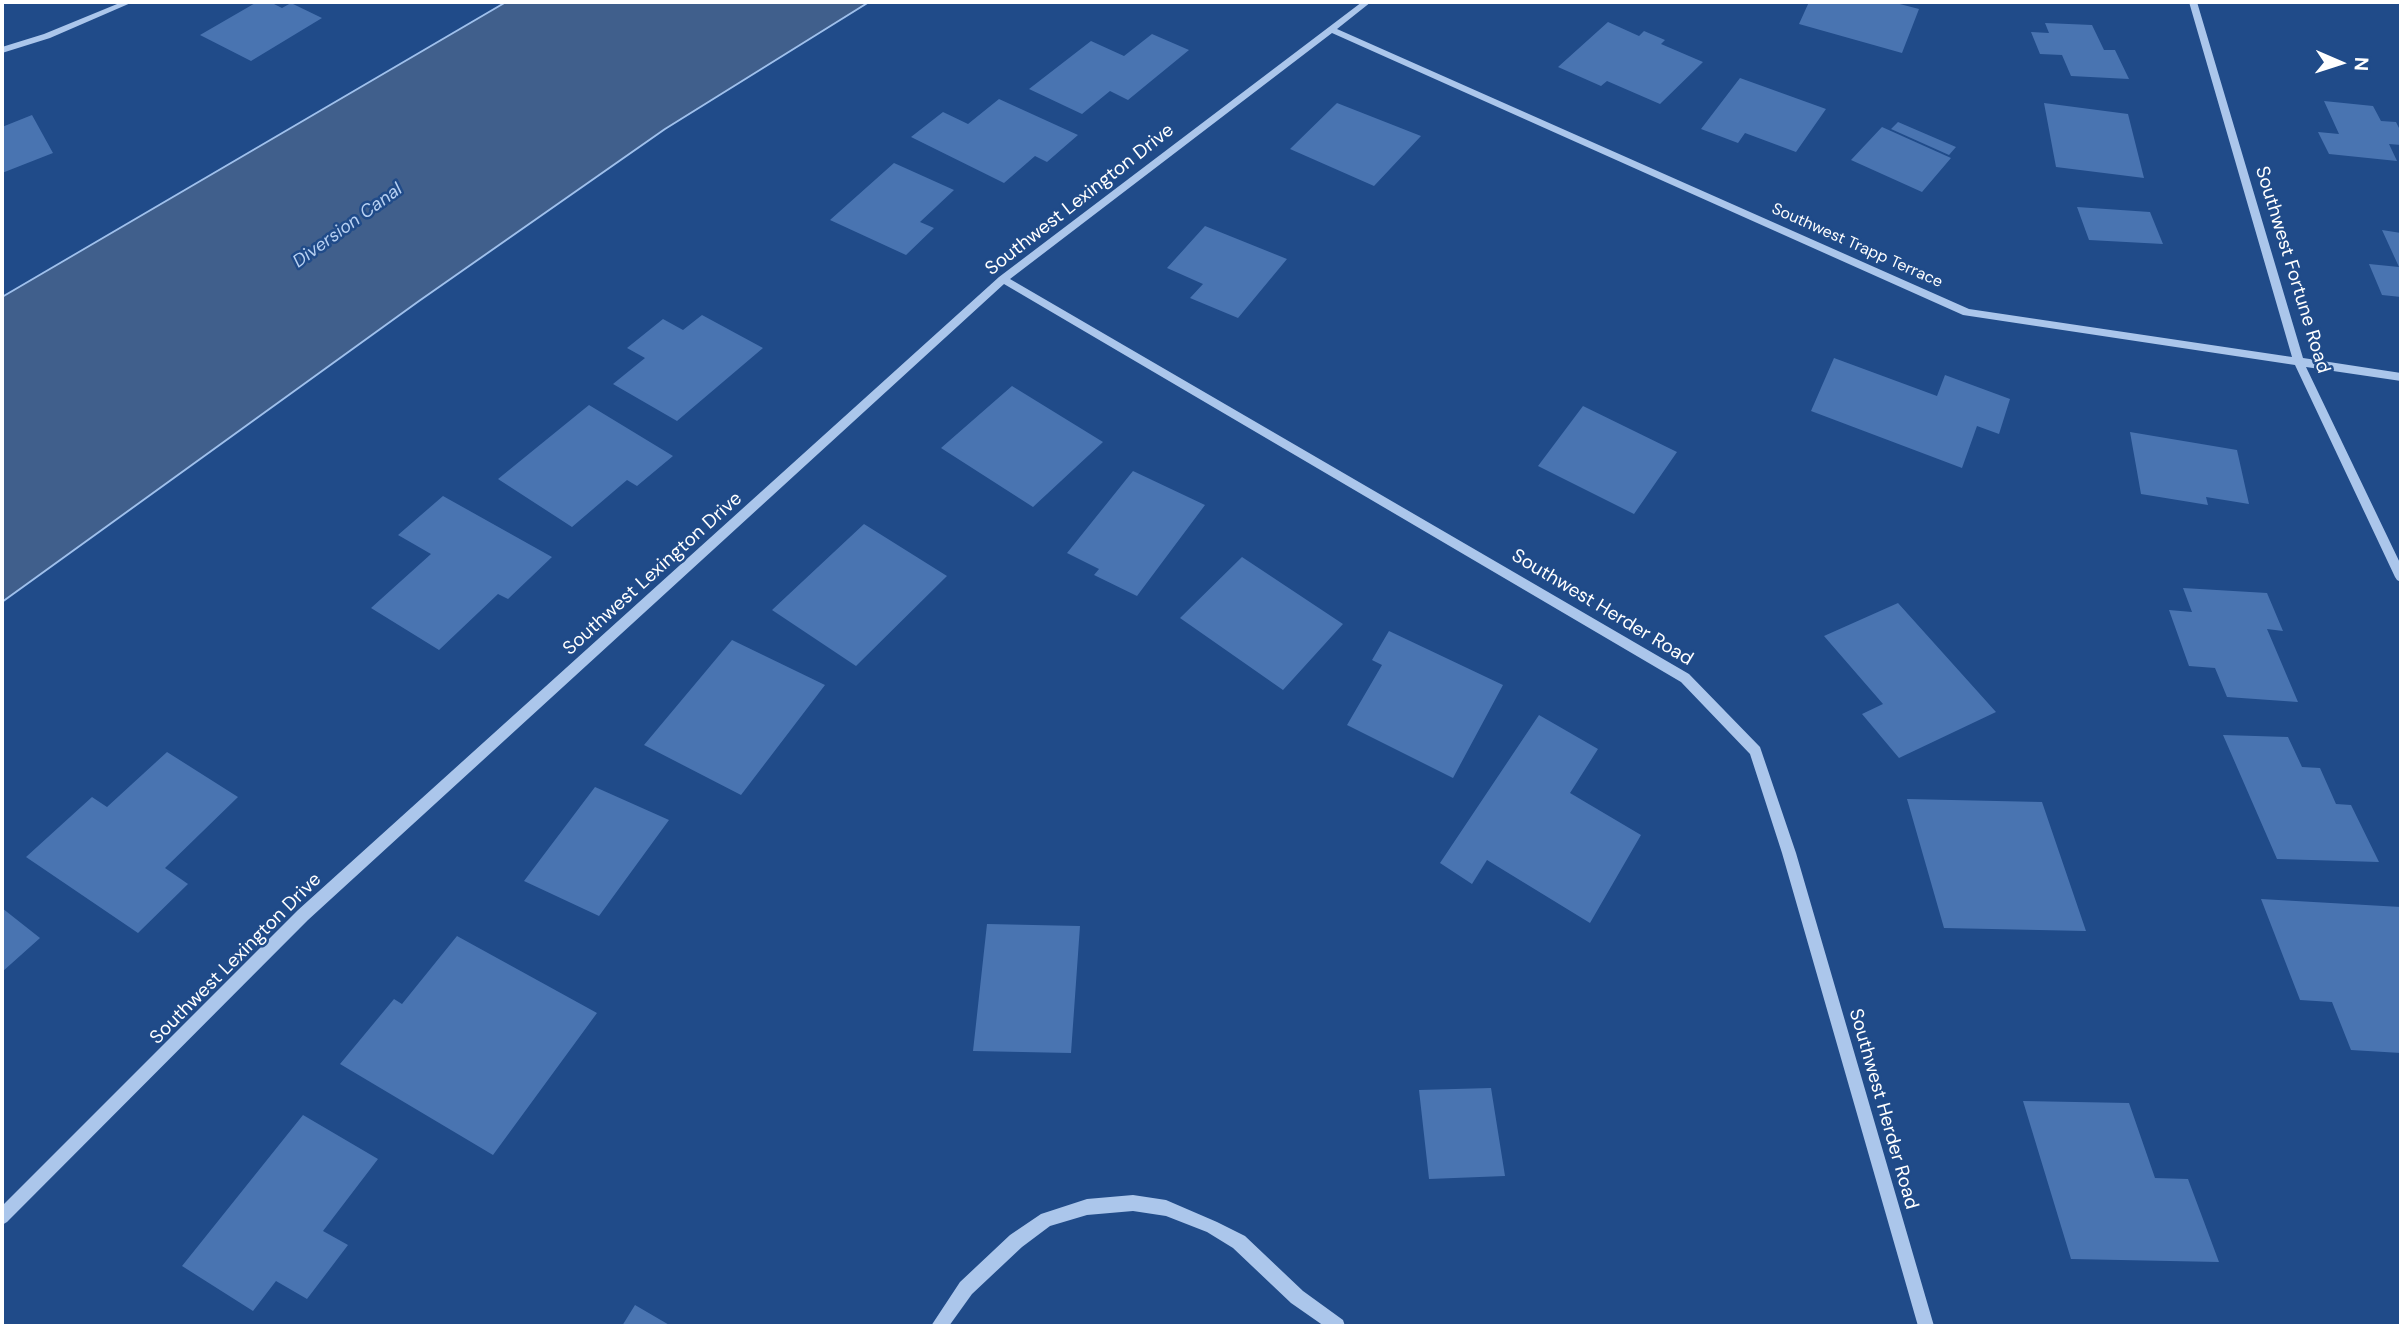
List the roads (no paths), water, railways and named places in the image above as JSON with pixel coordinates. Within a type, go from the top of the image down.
[{"type":"street","points":[[2,50],[47,36],[129,2]]},
{"type":"street","name":"Southwest Lexington Drive","points":[[2,1217],[303,915],[1003,279],[1367,2]]},
{"type":"street","name":"Southwest Fortune Road","points":[[2193,2],[2299,363],[2401,577]]},
{"type":"street","name":"Southwest Trapp Terrace","points":[[1332,30],[1967,312],[2401,377]]},
{"type":"street","name":"Southwest Herder Road","points":[[1003,279],[1685,678],[1755,751],[1789,853],[1926,1326]]},
{"type":"street","points":[[939,1326],[966,1288],[1016,1241],[1046,1219],[1087,1207],[1133,1203],[1166,1208],[1212,1227],[1239,1242],[1297,1297],[1337,1326]]},
{"type":"water","name":"Diversion Canal","points":[[506,2],[869,2],[665,129],[419,301],[2,602],[2,297]]}]
